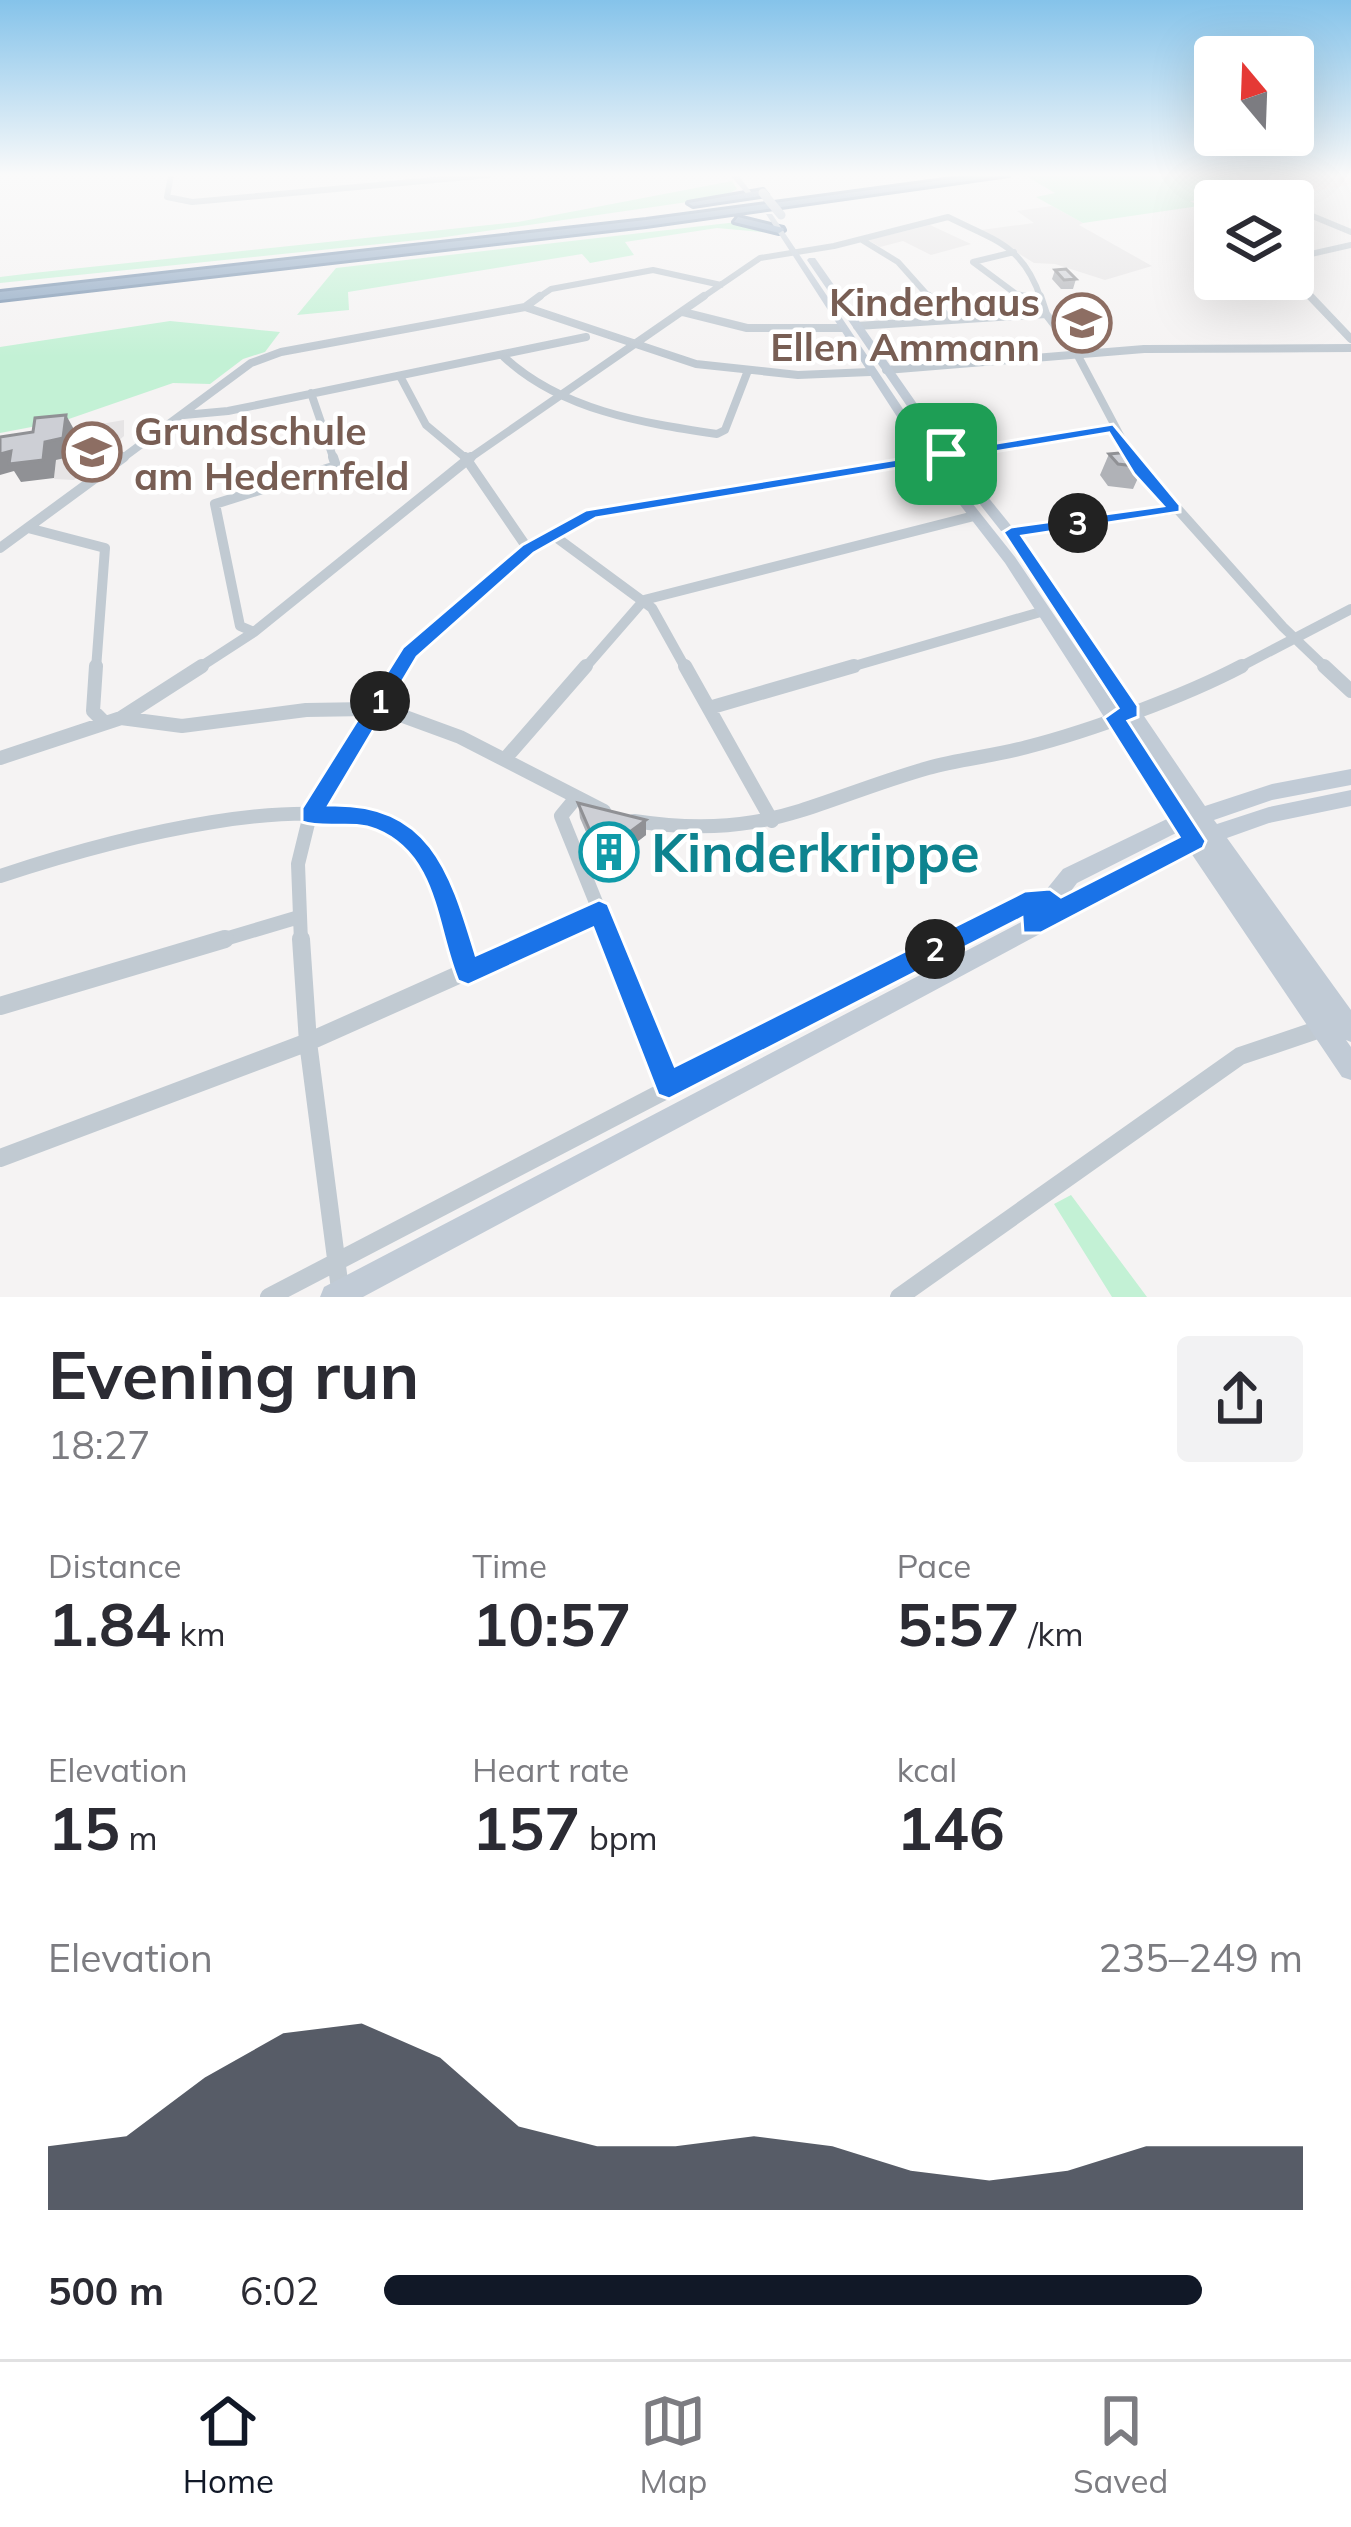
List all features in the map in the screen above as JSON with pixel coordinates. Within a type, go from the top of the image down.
[{"type":"highway","points":[[461,239],[484,236]]},
{"type":"highway","points":[[0,293],[489,236]]},
{"type":"highway","points":[[444,248],[540,236]]},
{"type":"highway","points":[[0,293],[575,236]]},
{"type":"main road","points":[[795,236],[928,457],[1044,611],[1128,712]]},
{"type":"main road","points":[[878,371],[1011,532],[1351,1068]]},
{"type":"main road","points":[[1056,905],[1070,876],[1190,817],[1272,792],[1351,777]]},
{"type":"main road","points":[[338,1296],[1032,925],[1056,905],[1203,837],[1351,797]]},
{"type":"main road","points":[[1203,837],[1351,1030]]},
{"type":"street","points":[[0,758],[121,718],[254,632],[468,459],[760,258],[879,236]]},
{"type":"street","points":[[982,236],[1030,265],[1046,314],[1077,354],[1140,471],[1351,692]]},
{"type":"street","points":[[861,240],[898,262],[949,319]]},
{"type":"street","points":[[1314,253],[1351,245]]},
{"type":"street","points":[[1013,252],[974,262],[1016,294],[1039,298]]},
{"type":"street","points":[[0,548],[264,356],[525,308],[551,289],[652,270],[722,285]]},
{"type":"street","points":[[1312,300],[1351,344]]},
{"type":"street","points":[[525,308],[634,347],[747,373],[878,371],[1077,354],[1351,344]]},
{"type":"street","points":[[683,312],[747,328],[850,327],[1046,314]]},
{"type":"street","points":[[183,415],[586,337]]},
{"type":"street","points":[[504,356],[526,378],[564,394],[620,414],[717,434],[725,430],[747,373]]},
{"type":"street","points":[[400,376],[425,424],[468,459],[528,549]]},
{"type":"street","points":[[254,632],[240,626],[215,504],[337,466],[311,393]]},
{"type":"street","points":[[338,1296],[308,1042],[298,864],[310,815],[410,652],[528,549],[598,512],[1113,428]]},
{"type":"street","points":[[1011,532],[1174,509]]},
{"type":"street","points":[[505,759],[644,600],[974,516]]},
{"type":"street","points":[[28,528],[106,548],[93,711],[103,721]]},
{"type":"street","points":[[553,535],[644,600],[772,821]]},
{"type":"street","points":[[121,718],[138,723],[204,724],[304,710],[374,710],[468,740],[574,799],[655,826],[717,830],[772,821],[928,768],[1029,747],[1268,656],[1294,637],[1351,609]]},
{"type":"street","points":[[710,708],[1044,611]]},
{"type":"street","points":[[574,799],[561,816],[669,1084]]},
{"type":"street","points":[[0,876],[79,848],[146,833],[310,815],[346,814],[381,821],[415,842],[441,882],[468,972]]},
{"type":"street","points":[[269,1297],[669,1084],[1034,899],[1056,905]]},
{"type":"street","points":[[0,1158],[308,1042],[599,912]]},
{"type":"street","points":[[0,1006],[298,917]]},
{"type":"street","points":[[899,1297],[1240,1056],[1323,1028]]},
{"type":"shaded area","points":[[953,236],[971,244],[931,255],[903,241],[880,247],[868,240]]},
{"type":"shaded area","points":[[990,236],[1098,236],[1152,266],[1105,280],[1055,264],[1034,263]]},
{"type":"shaded area","name":"Grundschule am Hedernfeld","points":[[124,420],[124,436],[74,480],[54,479],[56,460],[78,455],[89,426]]},
{"type":"green space","points":[[389,236],[455,236],[0,283],[0,277]]},
{"type":"green space","points":[[619,236],[668,236],[625,242],[634,255],[590,263],[582,254],[348,292],[349,310],[297,315],[336,268]]},
{"type":"green space","points":[[170,321],[280,332],[265,352],[243,359],[210,384],[173,383],[63,421],[0,433],[0,347]]},
{"type":"green space","points":[[1071,1195],[1147,1297],[1112,1297],[1054,1204]]},
{"type":"building","points":[[1066,269],[1076,279],[1064,280],[1055,270]]},
{"type":"building","points":[[66,415],[63,438],[45,442],[43,460],[9,464],[11,451],[0,454],[0,437],[33,432],[35,418]]},
{"type":"building","points":[[1130,452],[1143,467],[1118,464],[1109,454]]},
{"type":"building","points":[[578,803],[646,820],[600,854]]},
{"type":"place","name":"Kinderhaus Ellen Ammann","points":[[1082,323]]},
{"type":"place","name":"Grundschule am Hedernfeld","points":[[92,452]]},
{"type":"place","name":"Kinderkrippe","points":[[609,852]]},
{"type":"route","points":[[1113,428],[1140,471],[1174,509],[1011,532],[1131,711],[1114,718],[1194,841],[1032,925],[1050,901],[1034,899],[669,1084],[599,912],[468,972],[441,882],[415,842],[394,826],[363,816],[310,815],[410,652],[528,549],[592,514],[946,454],[1113,428]]}]
